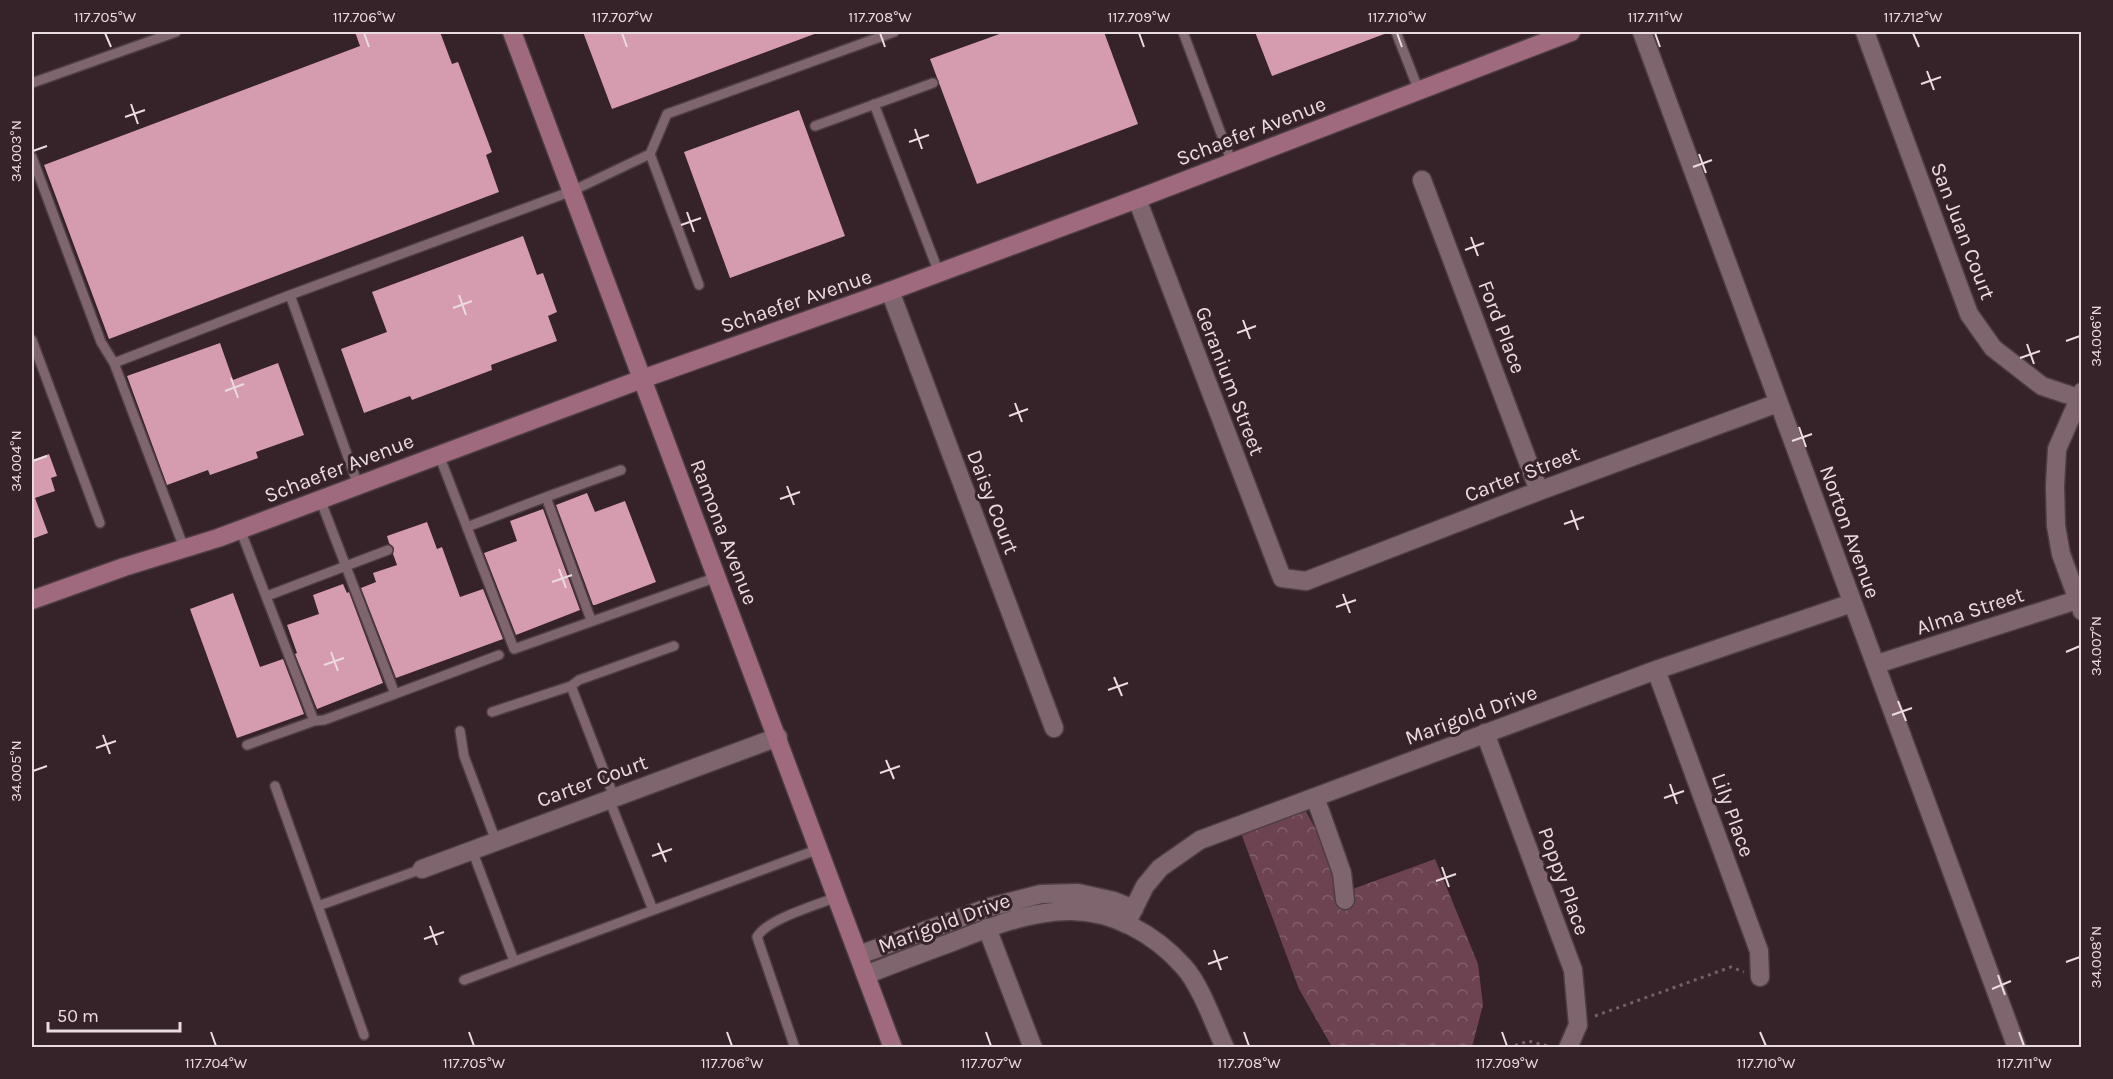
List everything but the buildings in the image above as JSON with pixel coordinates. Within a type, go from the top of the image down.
[{"type":"street","name":"Ramona Avenue","points":[[512,32],[893,1047]]},
{"type":"street","name":"Schaefer Avenue","points":[[32,600],[240,529],[642,379],[939,273],[1571,32]]},
{"type":"street","name":"Norton Avenue","points":[[1642,32],[2017,1047]]},
{"type":"street","name":"San Juan Court","points":[[1865,32],[1969,314],[1994,348],[2043,386],[2080,395]]},
{"type":"street","name":"Ford Place","points":[[1422,180],[1539,491]]},
{"type":"street","name":"Geranium Street","points":[[1137,199],[1282,578]]},
{"type":"street","name":"Daisy Court","points":[[890,291],[1054,728]]},
{"type":"street","points":[[2079,605],[2061,554],[2056,526],[2055,486],[2057,449],[2080,395]]},
{"type":"street","name":"Carter Street","points":[[1282,578],[1306,581],[1539,491],[1778,403]]},
{"type":"street","name":"Marigold Drive","points":[[1130,916],[1145,886],[1160,868],[1200,840],[1656,670],[1852,603]]},
{"type":"street","name":"Alma Street","points":[[1877,664],[2079,605]]},
{"type":"street","name":"Lily Place","points":[[1656,670],[1759,951],[1760,977]]},
{"type":"street","name":"Poppy Place","points":[[1485,733],[1573,970],[1578,1025],[1568,1047]]},
{"type":"street","name":"Carter Court","points":[[422,869],[778,737]]},
{"type":"street","points":[[1315,797],[1342,873],[1345,900]]},
{"type":"street","name":"Marigold Drive","points":[[859,955],[990,907],[1041,894],[1062,892],[1087,894],[1114,901],[1130,916]]},
{"type":"street","name":"Marigold Drive","points":[[866,975],[987,928],[1026,917],[1068,910],[1130,916]]},
{"type":"street","points":[[1130,916],[1185,968],[1201,996],[1224,1047]]},
{"type":"street","points":[[987,928],[1033,1047]]},
{"type":"lane","points":[[32,83],[176,32]]},
{"type":"lane","points":[[699,285],[650,154],[666,114],[894,32]]},
{"type":"lane","points":[[1183,32],[1232,163]]},
{"type":"lane","points":[[1396,32],[1419,91]]},
{"type":"lane","points":[[815,126],[933,83]]},
{"type":"lane","points":[[874,104],[939,273]]},
{"type":"lane","points":[[114,363],[572,191],[650,154]]},
{"type":"lane","points":[[32,156],[101,342],[114,363],[184,548]]},
{"type":"lane","points":[[290,295],[358,485]]},
{"type":"lane","points":[[32,340],[100,523]]},
{"type":"lane","points":[[439,455],[514,649],[717,577]]},
{"type":"lane","points":[[467,527],[621,470]]},
{"type":"lane","points":[[546,497],[591,620]]},
{"type":"lane","points":[[320,499],[395,694]]},
{"type":"lane","points":[[240,529],[314,721]]},
{"type":"lane","points":[[267,596],[388,550]]},
{"type":"lane","points":[[492,712],[571,686],[579,680],[674,646]]},
{"type":"lane","points":[[247,746],[499,655]]},
{"type":"lane","points":[[571,686],[653,910]]},
{"type":"lane","points":[[460,731],[464,756],[496,841]]},
{"type":"lane","points":[[275,786],[364,1035]]},
{"type":"lane","points":[[464,980],[819,849]]},
{"type":"lane","points":[[472,850],[514,961]]},
{"type":"lane","points":[[318,906],[422,869]]},
{"type":"lane","points":[[795,1047],[757,937],[761,930],[784,918],[837,897]]},
{"type":"path","points":[[1590,1023],[1596,1015],[1731,967],[1760,977]]},
{"type":"path","points":[[1508,1047],[1528,1041],[1556,1047]]},
{"type":"green space","points":[[1304,808],[1350,890],[1435,859],[1478,964],[1483,1005],[1472,1047],[1332,1047],[1299,989],[1241,833]]}]
